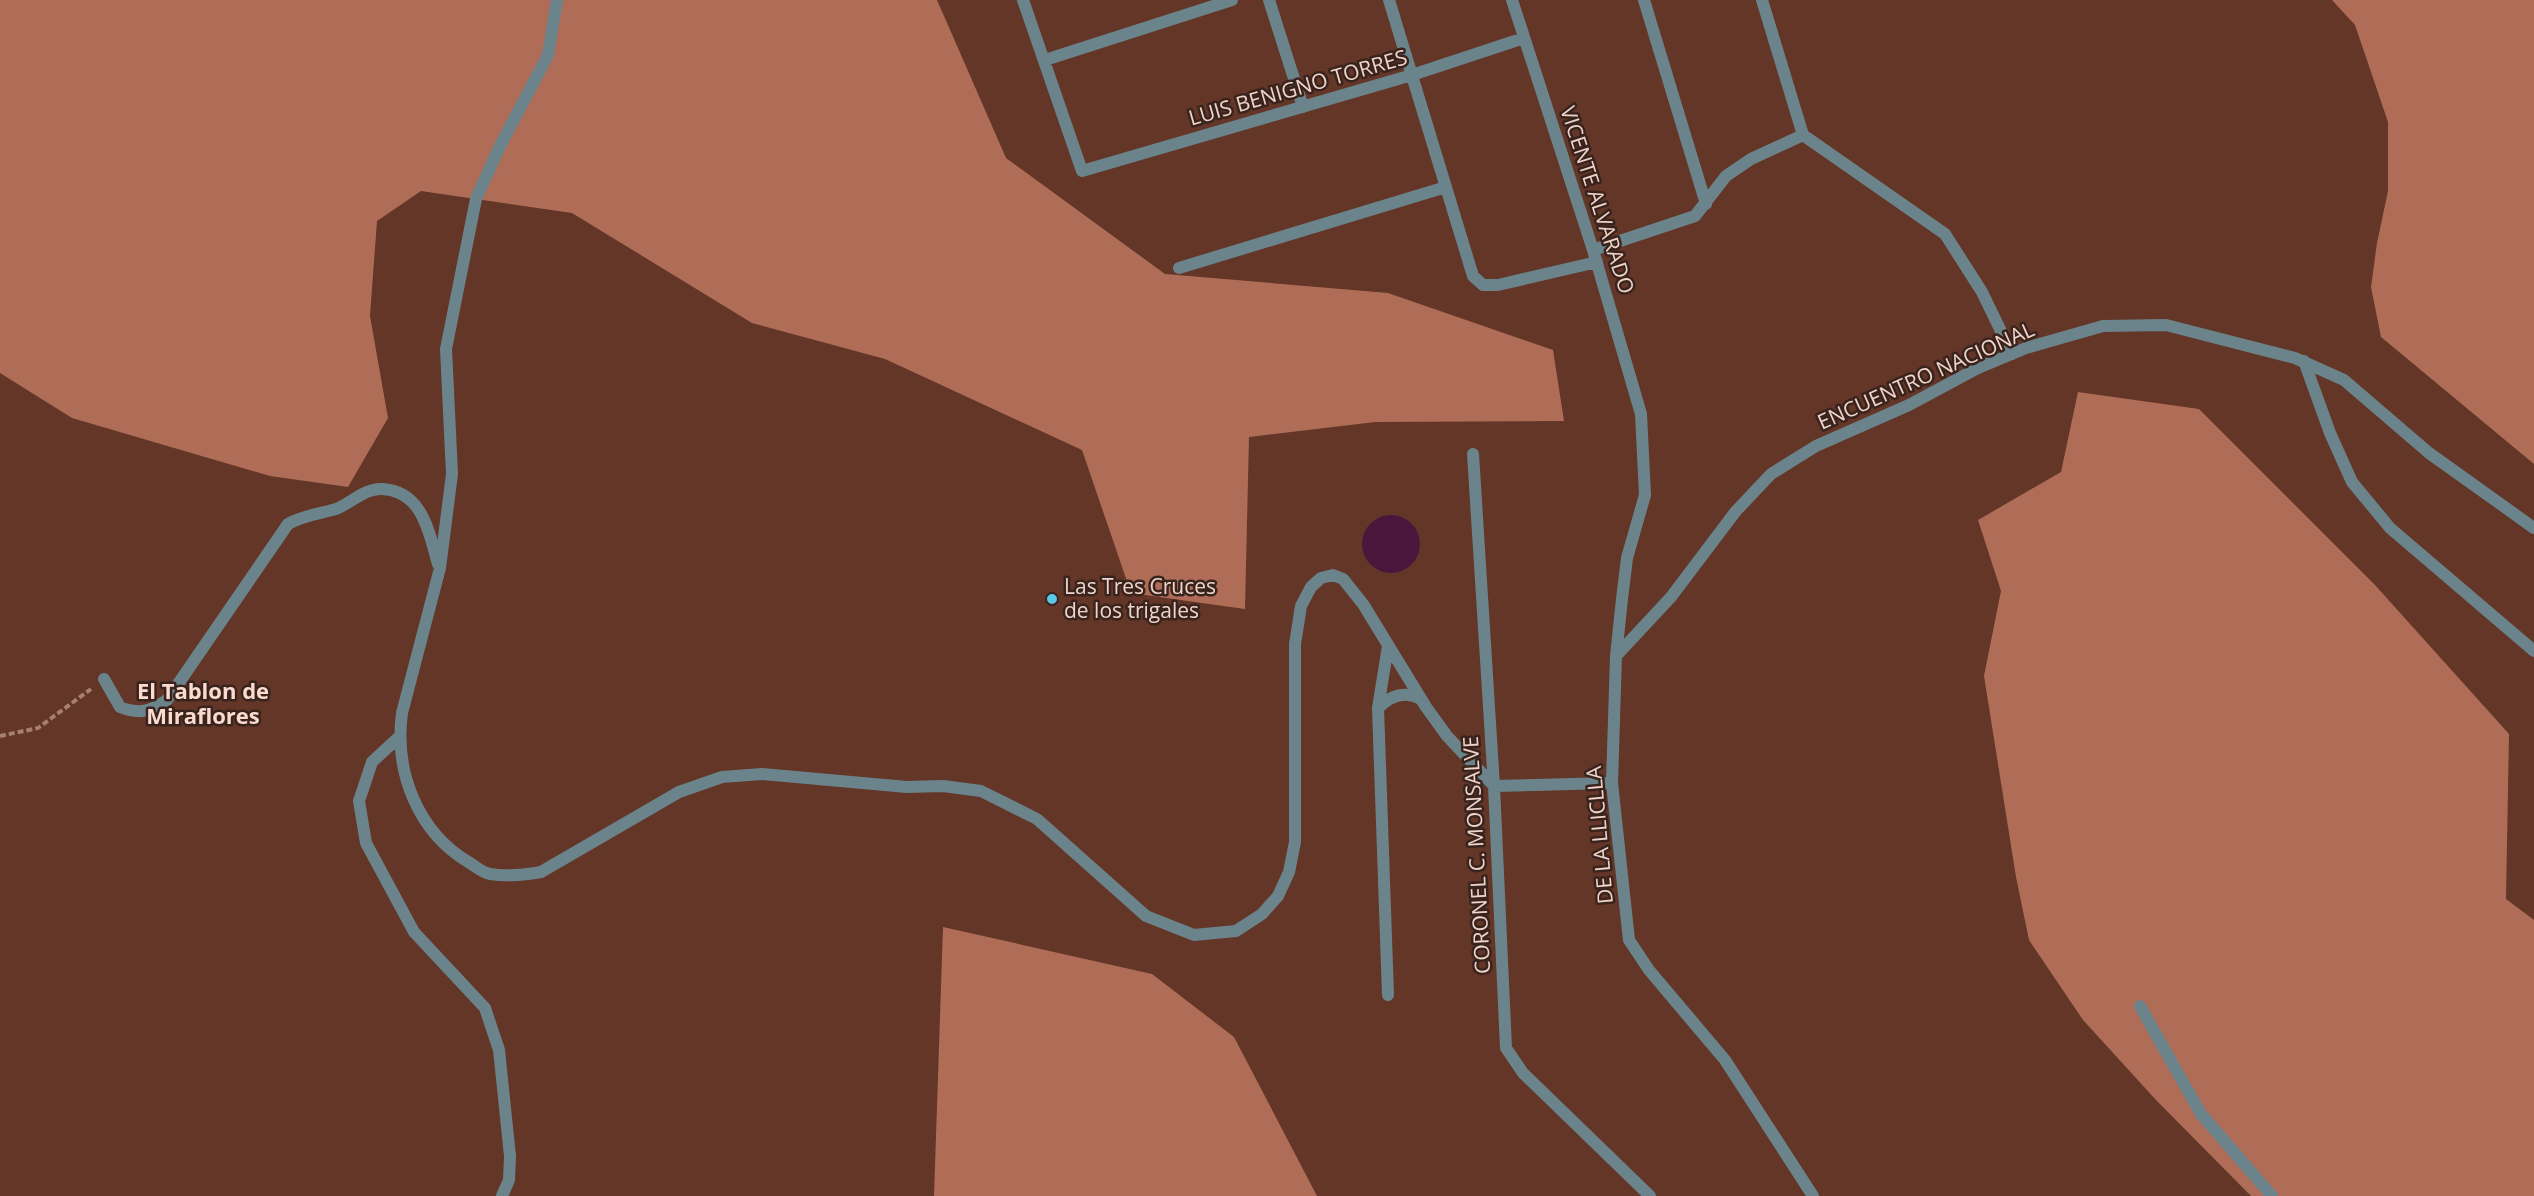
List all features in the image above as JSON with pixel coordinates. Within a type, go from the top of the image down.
[{"type":"street","points":[[557,0],[549,55],[500,146],[476,199],[446,349],[452,474],[440,568],[402,713],[398,738],[407,783],[423,821],[451,852],[489,874],[518,876],[541,872],[679,792],[722,777],[762,774],[907,787],[943,786],[981,791],[1038,819],[1146,916],[1194,935],[1236,931],[1262,914],[1278,896],[1289,872],[1295,843],[1295,644],[1301,606],[1311,588],[1321,578],[1333,575],[1343,579],[1363,604],[1421,699],[1448,736],[1494,786],[1612,783]]},
{"type":"street","points":[[1023,0],[1045,60],[1232,0]]},
{"type":"street","points":[[1269,0],[1303,107]]},
{"type":"street","points":[[1389,0],[1473,276],[1483,285],[1498,285],[1597,262]]},
{"type":"street","name":"VICENTE ALVARADO","points":[[1512,0],[1597,262],[1641,414]]},
{"type":"street","points":[[1644,0],[1706,204]]},
{"type":"street","points":[[1762,0],[1803,135],[1945,234],[1982,292],[2012,354]]},
{"type":"street","name":"LUIS BENIGNO TORRES","points":[[1045,60],[1082,171],[1412,75],[1524,38]]},
{"type":"street","points":[[1593,250],[1695,216],[1726,176],[1751,159],[1803,135]]},
{"type":"street","points":[[1179,268],[1446,187]]},
{"type":"street","name":"ENCUENTRO NACIONAL","points":[[1616,656],[1671,597],[1736,511],[1771,474],[1816,446],[1909,405],[1978,368],[2012,354],[2103,326],[2166,325],[2304,361],[2344,380],[2429,453],[2534,528]]},
{"type":"street","points":[[2304,361],[2330,433],[2352,482],[2390,528],[2534,651]]},
{"type":"street","name":"DE LA LLICLLA","points":[[1641,414],[1645,495],[1626,558],[1616,656],[1612,783],[1629,940],[1648,970],[1725,1060],[1813,1196]]},
{"type":"street","name":"CORONEL C. MONSALVE","points":[[1473,454],[1494,786],[1506,1048],[1523,1073],[1650,1196]]},
{"type":"street","points":[[104,679],[120,707],[134,712],[150,711],[166,700],[185,676],[260,561],[288,524],[303,516],[338,508],[355,496],[382,488],[409,498],[424,517],[440,568]]},
{"type":"street","points":[[1388,646],[1378,708],[1388,995]]},
{"type":"street","points":[[1378,708],[1395,695],[1408,694],[1421,699]]},
{"type":"street","points":[[398,738],[372,762],[359,801],[366,843],[414,932],[485,1008],[499,1050],[510,1156],[509,1180],[502,1196]]},
{"type":"street","points":[[2140,1006],[2201,1114],[2272,1196]]},
{"type":"path","points":[[0,736],[38,728],[104,679]]},
{"type":"shaded area","points":[[0,0],[937,0],[1006,158],[1165,274],[1388,293],[1553,350],[1564,421],[1375,422],[1249,437],[1245,609],[1131,593],[1082,450],[885,359],[752,323],[572,213],[421,191],[377,221],[370,316],[388,418],[348,487],[270,476],[72,418],[0,373]]},
{"type":"shaded area","points":[[2332,0],[2534,0],[2534,464],[2381,337],[2371,287],[2388,191],[2388,122],[2355,25]]},
{"type":"shaded area","points":[[2078,392],[2199,409],[2375,585],[2509,734],[2506,899],[2534,920],[2534,1196],[2251,1196],[2156,1100],[2083,1020],[2029,940],[2016,877],[1984,676],[2001,591],[1978,520],[2061,472]]},
{"type":"shaded area","points":[[1385,515],[1397,515],[1412,523],[1420,538],[1420,550],[1412,565],[1397,573],[1385,573],[1370,565],[1362,550],[1362,538],[1370,523]]},
{"type":"shaded area","points":[[943,927],[1152,974],[1234,1037],[1317,1196],[934,1196]]},
{"type":"place","name":"Las Tres Cruces de los trigales","points":[[1052,599]]},
{"type":"district","name":"El Tablon de Miraflores","points":[[203,704]]}]
